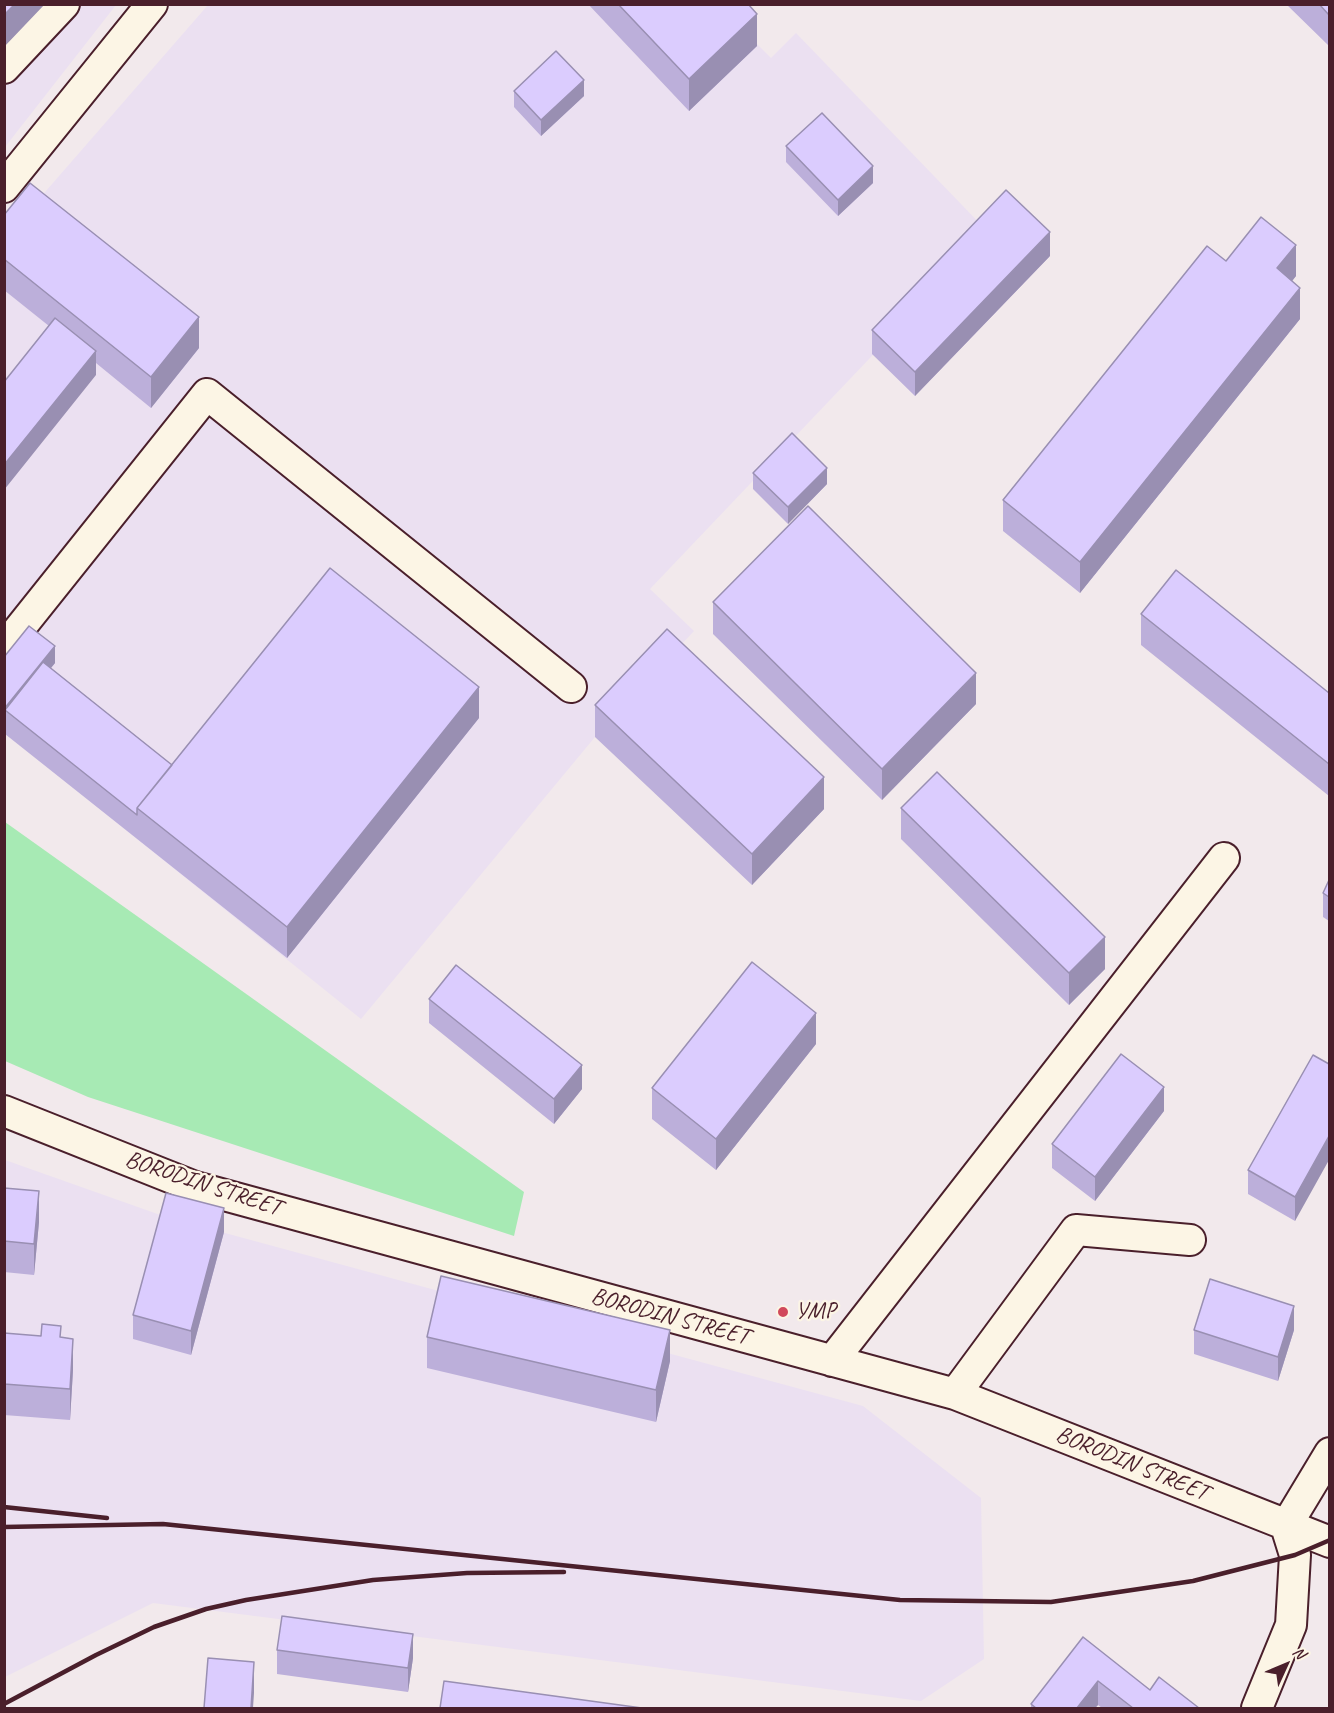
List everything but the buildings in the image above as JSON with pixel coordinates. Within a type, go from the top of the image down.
[{"type":"street","points":[[4,68],[64,4]]},
{"type":"street","points":[[4,187],[152,4]]},
{"type":"street","points":[[4,648],[207,394],[571,687]]},
{"type":"street","points":[[832,1361],[1224,858]]},
{"type":"street","name":"BORODIN STREET","points":[[4,1111],[195,1187],[955,1394],[1329,1542]]},
{"type":"street","points":[[955,1394],[1076,1230],[1190,1240]]},
{"type":"street","points":[[1257,1708],[1291,1625],[1295,1555],[1286,1526],[1329,1453]]},
{"type":"shaded area","points":[[5,5],[116,5],[5,147]]},
{"type":"shaded area","points":[[208,5],[718,5],[771,58],[796,33],[989,233],[650,589],[694,631],[595,737],[361,1019],[5,733],[5,238]]},
{"type":"shaded area","points":[[5,1160],[166,1217],[863,1406],[981,1498],[984,1659],[921,1701],[153,1603],[5,1677]]},
{"type":"green space","points":[[5,822],[524,1192],[514,1236],[88,1097],[5,1061]]},
{"type":"railway","points":[[4,1507],[107,1518]]},
{"type":"railway","points":[[4,1527],[163,1524],[900,1600],[1051,1602],[1193,1581],[1295,1555],[1330,1540]]},
{"type":"railway","points":[[4,1704],[154,1627],[206,1609],[246,1600],[373,1580],[467,1573],[564,1572]]},
{"type":"place","name":"УМР","points":[[783,1312]]}]
